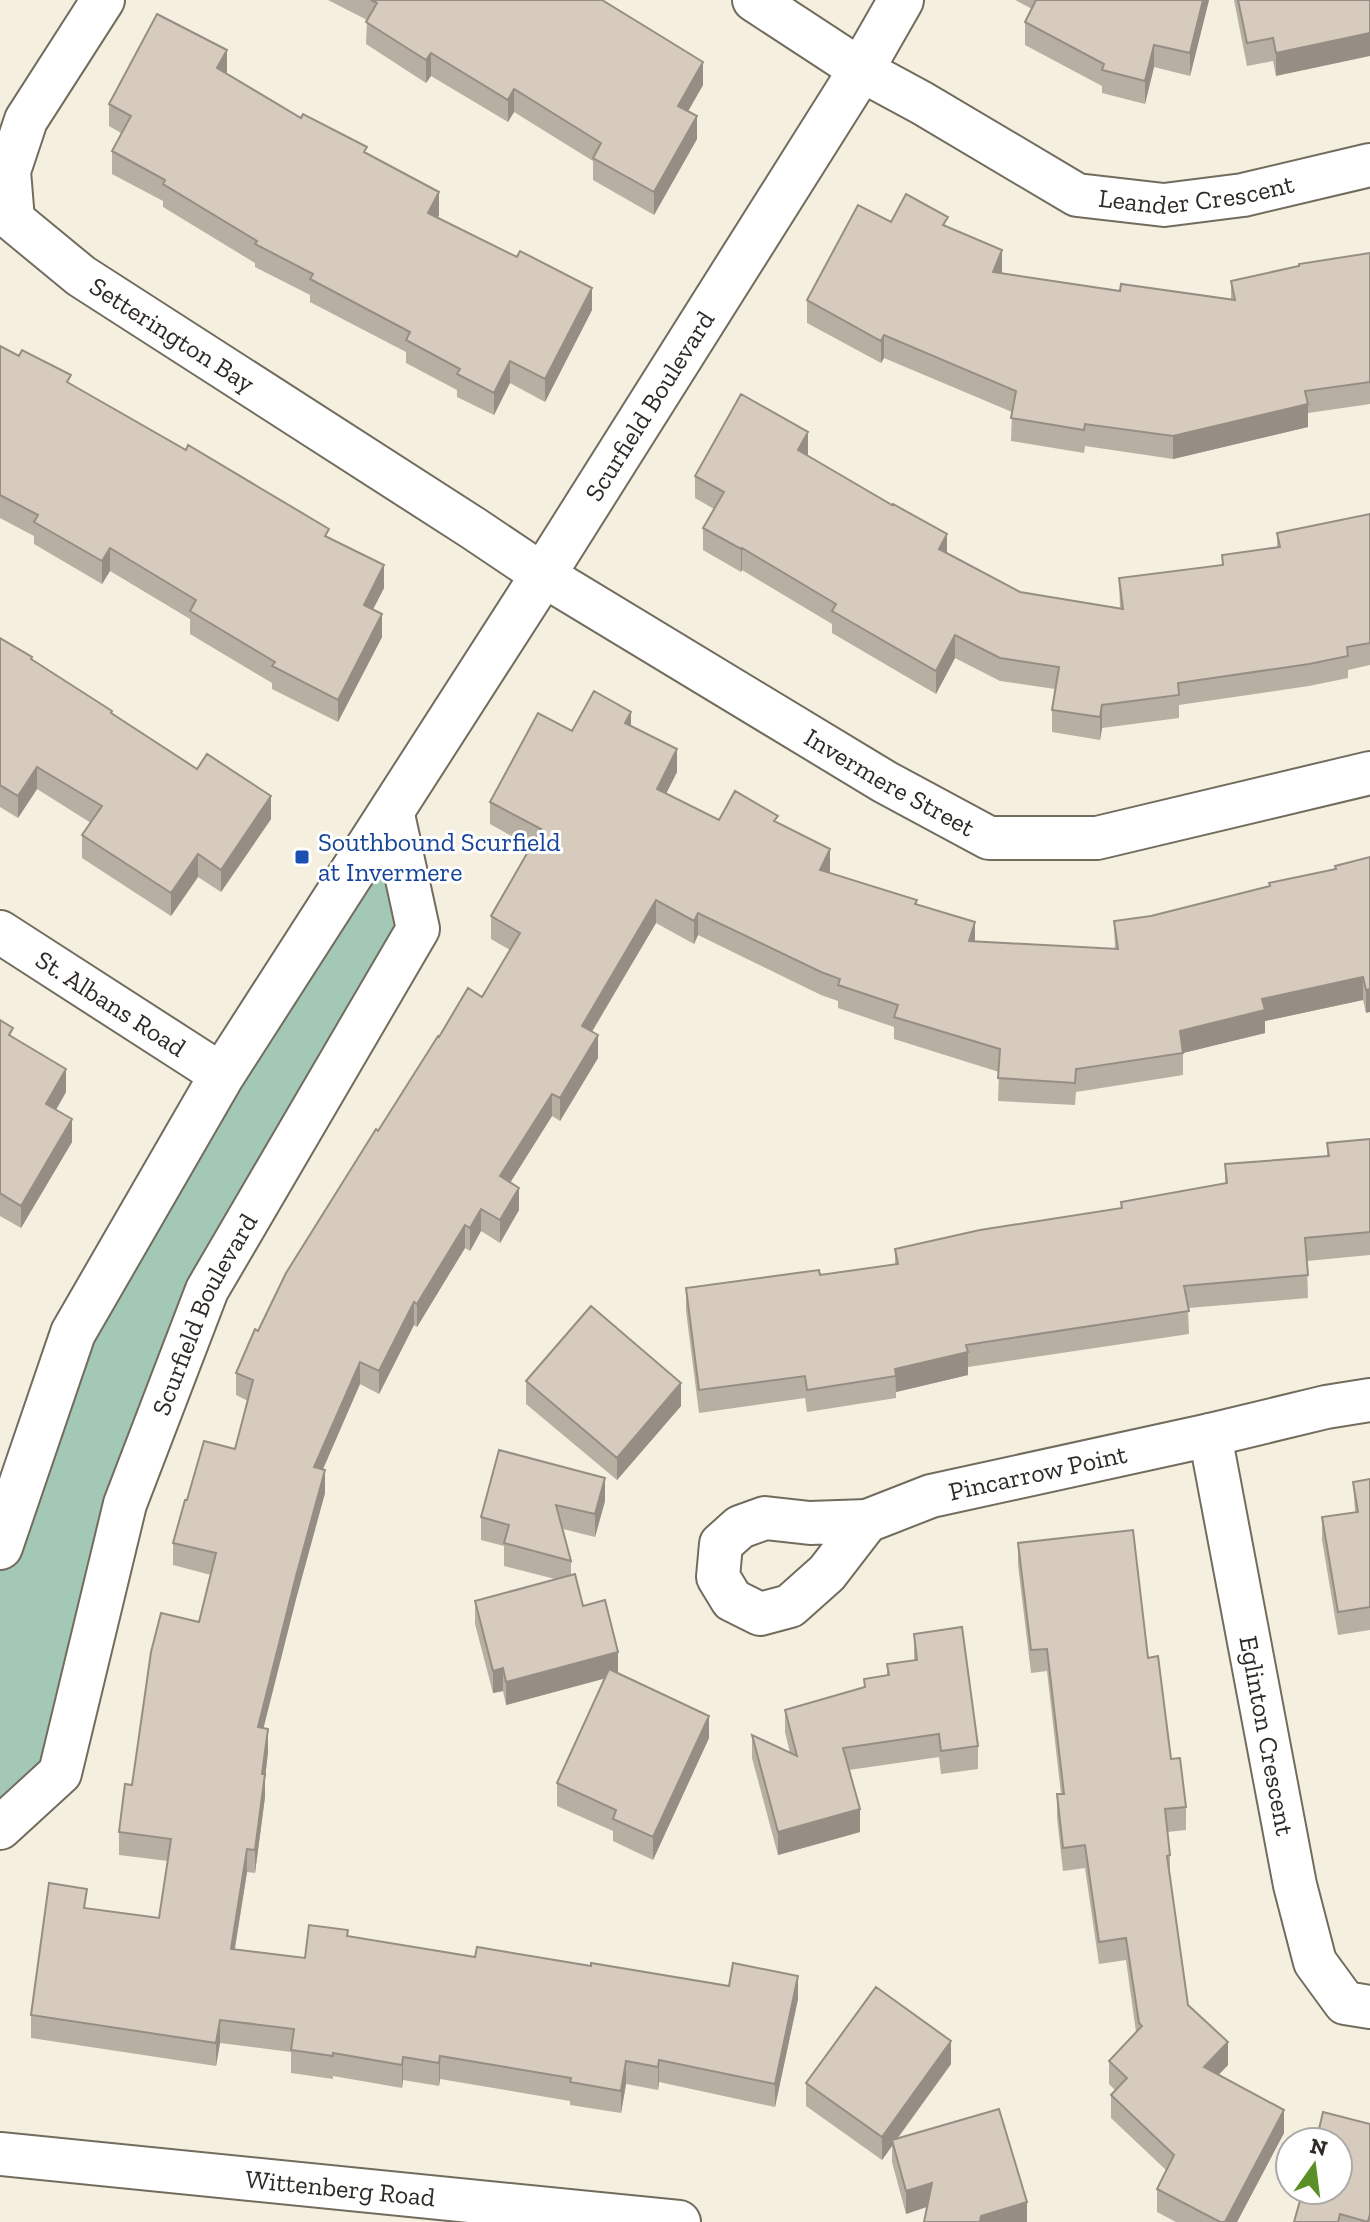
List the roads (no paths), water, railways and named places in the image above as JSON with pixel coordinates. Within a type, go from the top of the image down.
[{"type":"street","name":"Setterington Bay","points":[[103,0],[26,120],[9,171],[13,220],[81,276],[543,575]]},
{"type":"street","points":[[754,0],[861,70]]},
{"type":"street","name":"Scurfield Boulevard","points":[[0,1547],[73,1333],[222,1075],[543,575],[861,70],[901,0]]},
{"type":"street","name":"Leander Crescent","points":[[861,70],[1077,195],[1164,205],[1243,195],[1370,165]]},
{"type":"street","name":"Invermere Street","points":[[543,575],[885,782],[989,838],[1097,838],[1370,773]]},
{"type":"street","name":"Scurfield Boulevard","points":[[0,1828],[60,1773],[125,1504],[207,1290],[418,929],[392,810]]},
{"type":"street","name":"St. Albans Road","points":[[0,932],[222,1075]]},
{"type":"street","name":"Pincarrow Point","points":[[867,1521],[931,1496],[1326,1407],[1370,1400]]},
{"type":"street","name":"Eglinton Crescent","points":[[1210,1435],[1295,1885],[1315,1962],[1345,2003],[1370,2007]]},
{"type":"street","name":"Wittenberg Road","points":[[0,2154],[679,2222]]},
{"type":"place","name":"Southbound Scurfield at Invermere","points":[[302,857]]}]
